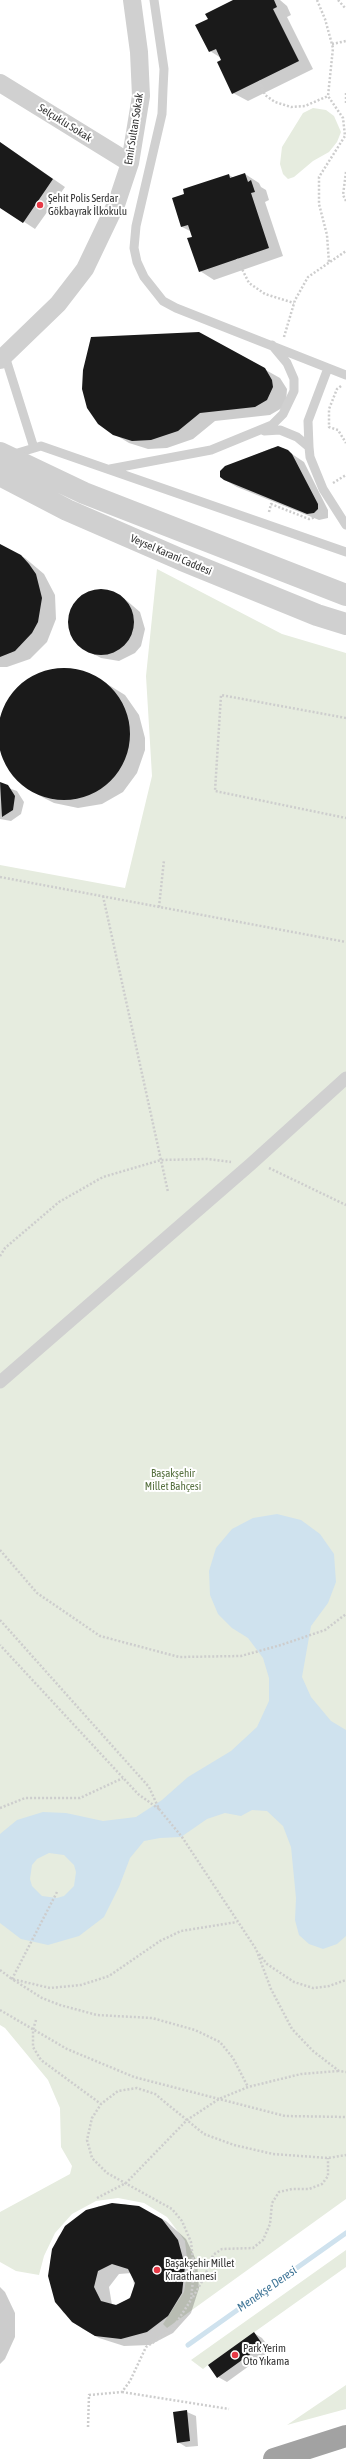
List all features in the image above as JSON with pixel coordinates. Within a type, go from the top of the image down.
[{"type":"highway","points":[[274,2459],[346,2436]]},
{"type":"street","name":"Emir Sultan Sokak","points":[[2,358],[58,304],[84,269],[117,202],[130,163],[141,96],[139,52],[132,0]]},
{"type":"street","name":"Selçuklu Sokak","points":[[0,83],[130,163]]},
{"type":"street","points":[[2,462],[346,595]]},
{"type":"street","name":"Veysel Karani Caddesi","points":[[2,462],[67,510],[168,554],[317,615],[346,624]]},
{"type":"street","points":[[0,1382],[251,1164],[346,1078]]},
{"type":"lane","points":[[154,0],[164,69],[162,114],[136,226],[134,248],[137,262],[144,277],[163,301],[176,308],[282,348],[346,375]]},
{"type":"lane","points":[[109,469],[211,450],[272,425],[283,414],[294,391],[294,379],[289,367],[271,344]]},
{"type":"lane","points":[[2,358],[34,448]]},
{"type":"lane","points":[[328,368],[308,420],[310,457],[323,489],[346,525]]},
{"type":"lane","points":[[258,431],[280,430],[297,437],[309,447]]},
{"type":"lane","points":[[2,462],[41,446],[346,552]]},
{"type":"path","points":[[317,0],[325,19],[332,44],[328,96],[343,118],[345,136],[319,177],[319,204],[327,235],[329,263]]},
{"type":"path","points":[[338,0],[346,9]]},
{"type":"path","points":[[332,44],[346,41]]},
{"type":"path","points":[[259,80],[266,95],[275,102],[291,107],[306,106],[328,96]]},
{"type":"path","points":[[346,93],[346,105]]},
{"type":"path","points":[[346,172],[342,195],[346,201]]},
{"type":"path","points":[[282,348],[294,303],[308,277],[346,251]]},
{"type":"path","points":[[237,259],[248,283],[265,294],[294,303]]},
{"type":"path","points":[[346,382],[337,389],[329,409],[329,427],[338,430],[346,443]]},
{"type":"path","points":[[266,524],[271,504],[309,519],[316,518],[323,508],[315,493],[346,475]]},
{"type":"path","points":[[346,718],[221,695],[215,791],[346,818]]},
{"type":"path","points":[[159,907],[164,860]]},
{"type":"path","points":[[0,877],[346,942]]},
{"type":"path","points":[[103,896],[168,1192]]},
{"type":"path","points":[[0,1256],[5,1248],[59,1202],[103,1177],[161,1160]]},
{"type":"path","points":[[0,1550],[37,1593],[100,1636],[179,1657],[241,1656],[281,1646],[326,1630],[346,1614]]},
{"type":"path","points":[[0,1620],[149,1787],[159,1809],[182,1838],[237,1922],[267,1964],[294,1982],[313,1988],[329,1986],[346,1980]]},
{"type":"path","points":[[0,1645],[138,1794],[159,1809]]},
{"type":"path","points":[[0,1808],[25,1798],[80,1798],[123,1778]]},
{"type":"path","points":[[12,1979],[56,1892]]},
{"type":"path","points":[[12,1979],[50,1988],[80,1985],[109,1976],[160,1941],[181,1931],[237,1922]]},
{"type":"path","points":[[256,1949],[271,1989],[292,2029],[313,2051],[339,2071]]},
{"type":"path","points":[[0,1970],[42,1998],[82,2011],[97,2015],[152,2018],[196,2030],[220,2042],[233,2058],[248,2086]]},
{"type":"path","points":[[0,2010],[67,2049],[129,2075],[285,2116],[346,2117]]},
{"type":"path","points":[[36,2020],[33,2030],[33,2047],[41,2060],[101,2104]]},
{"type":"path","points":[[97,2198],[126,2183],[187,2120],[219,2099],[248,2086],[301,2074],[339,2071],[346,2072]]},
{"type":"path","points":[[191,2300],[194,2269],[191,2242],[182,2220],[172,2209],[107,2173],[92,2158],[87,2140],[92,2118],[101,2104],[118,2092],[137,2088],[155,2094],[204,2134],[234,2145],[273,2154],[328,2158],[346,2155]]},
{"type":"path","points":[[122,2392],[130,2381],[146,2347],[171,2331],[204,2278],[213,2255],[222,2250],[253,2248],[263,2240],[270,2224],[272,2203],[279,2192],[292,2188],[309,2189],[322,2184],[328,2176],[328,2158]]},
{"type":"path","points":[[88,2427],[88,2395],[122,2392],[229,2409]]},
{"type":"green space","points":[[313,108],[326,110],[334,116],[341,132],[337,142],[329,152],[313,161],[294,177],[288,179],[283,174],[280,164],[282,147],[303,113]]},
{"type":"green space","name":"Başakşehir Millet Bahçesi","points":[[157,569],[282,634],[346,653],[346,2199],[167,2328],[163,2324],[184,2292],[188,2268],[185,2241],[167,2217],[144,2203],[118,2198],[96,2201],[72,2214],[55,2233],[44,2256],[39,2275],[16,2271],[0,2262],[0,2212],[70,2174],[72,2166],[61,2147],[60,2108],[48,2080],[5,2028],[0,2025],[0,865],[125,888],[152,776],[146,676]]},
{"type":"green space","points":[[346,2250],[346,2267],[203,2369],[191,2360]]},
{"type":"green space","points":[[346,2385],[346,2409],[287,2425]]},
{"type":"water","points":[[277,1514],[301,1520],[320,1534],[334,1554],[336,1582],[328,1603],[311,1626],[302,1677],[311,1697],[331,1721],[346,1730],[346,1936],[337,1944],[323,1949],[309,1944],[299,1935],[295,1920],[296,1898],[291,1847],[283,1826],[267,1811],[252,1810],[241,1816],[225,1813],[207,1819],[181,1837],[160,1838],[144,1841],[130,1858],[119,1887],[104,1917],[79,1936],[48,1945],[21,1939],[0,1923],[0,1834],[17,1820],[43,1812],[66,1813],[103,1821],[136,1817],[162,1800],[188,1777],[231,1751],[257,1727],[269,1701],[269,1678],[263,1658],[248,1638],[232,1628],[218,1614],[210,1595],[209,1571],[216,1548],[232,1529],[253,1518]],"holes":[[[49,1853],[64,1855],[74,1865],[76,1872],[74,1886],[64,1896],[57,1898],[42,1896],[32,1886],[30,1879],[32,1865],[37,1859]]]},
{"type":"building","points":[[233,0],[274,0],[277,7],[273,9],[299,61],[232,94],[217,62],[221,60],[216,49],[209,52],[195,25],[208,19],[205,14]]},
{"type":"building","points":[[0,142],[53,179],[23,223],[0,208]]},
{"type":"building","points":[[245,173],[248,182],[251,180],[255,192],[251,193],[269,248],[199,272],[187,238],[192,237],[188,225],[181,227],[172,198],[184,194],[183,189],[229,174],[230,178]]},
{"type":"building","points":[[199,332],[265,368],[272,380],[273,387],[267,400],[255,407],[200,413],[178,431],[151,440],[132,441],[113,435],[98,424],[87,408],[82,389],[83,370],[91,337]]},
{"type":"building","points":[[278,446],[288,450],[292,454],[318,504],[318,509],[314,513],[307,514],[220,477],[220,471],[225,466]]},
{"type":"building","points":[[0,544],[21,555],[29,564],[36,574],[42,598],[38,622],[32,633],[15,651],[0,657]]},
{"type":"building","points":[[101,589],[113,592],[124,599],[131,610],[134,622],[131,634],[124,645],[113,652],[101,655],[89,652],[78,645],[71,634],[68,622],[71,610],[78,599],[89,592]]},
{"type":"building","points":[[70,668],[89,673],[101,679],[111,687],[119,697],[125,709],[129,721],[129,747],[125,759],[119,771],[111,781],[101,789],[89,795],[77,799],[58,800],[39,795],[27,789],[17,781],[9,771],[3,759],[-1,747],[-2,728],[3,709],[9,697],[17,687],[27,679],[39,673],[51,669]]},
{"type":"building","points":[[0,782],[8,785],[15,796],[13,810],[2,817]]},
{"type":"building","name":"Başakşehir Millet Kıraathanesi","points":[[112,2203],[139,2206],[162,2219],[178,2240],[185,2266],[182,2293],[168,2316],[147,2332],[121,2339],[95,2336],[72,2322],[55,2302],[48,2276],[52,2249],[65,2226],[86,2210]],"holes":[[[112,2264],[128,2269],[135,2283],[130,2298],[116,2305],[101,2301],[94,2287],[98,2271]]]},
{"type":"building","name":"Park Yerim Oto Yıkama","points":[[254,2332],[263,2345],[217,2378],[208,2365]]},
{"type":"building","points":[[187,2410],[190,2441],[177,2443],[173,2412]]},
{"type":"waterway","name":"Menekşe Deresi","points":[[188,2345],[346,2233]]},
{"type":"place","name":"Şehit Polis Serdar Gökbayrak İlkokulu","points":[[40,205]]},
{"type":"place","name":"Başakşehir Millet Kıraathanesi","points":[[157,2270]]},
{"type":"place","name":"Park Yerim Oto Yıkama","points":[[235,2355]]}]
